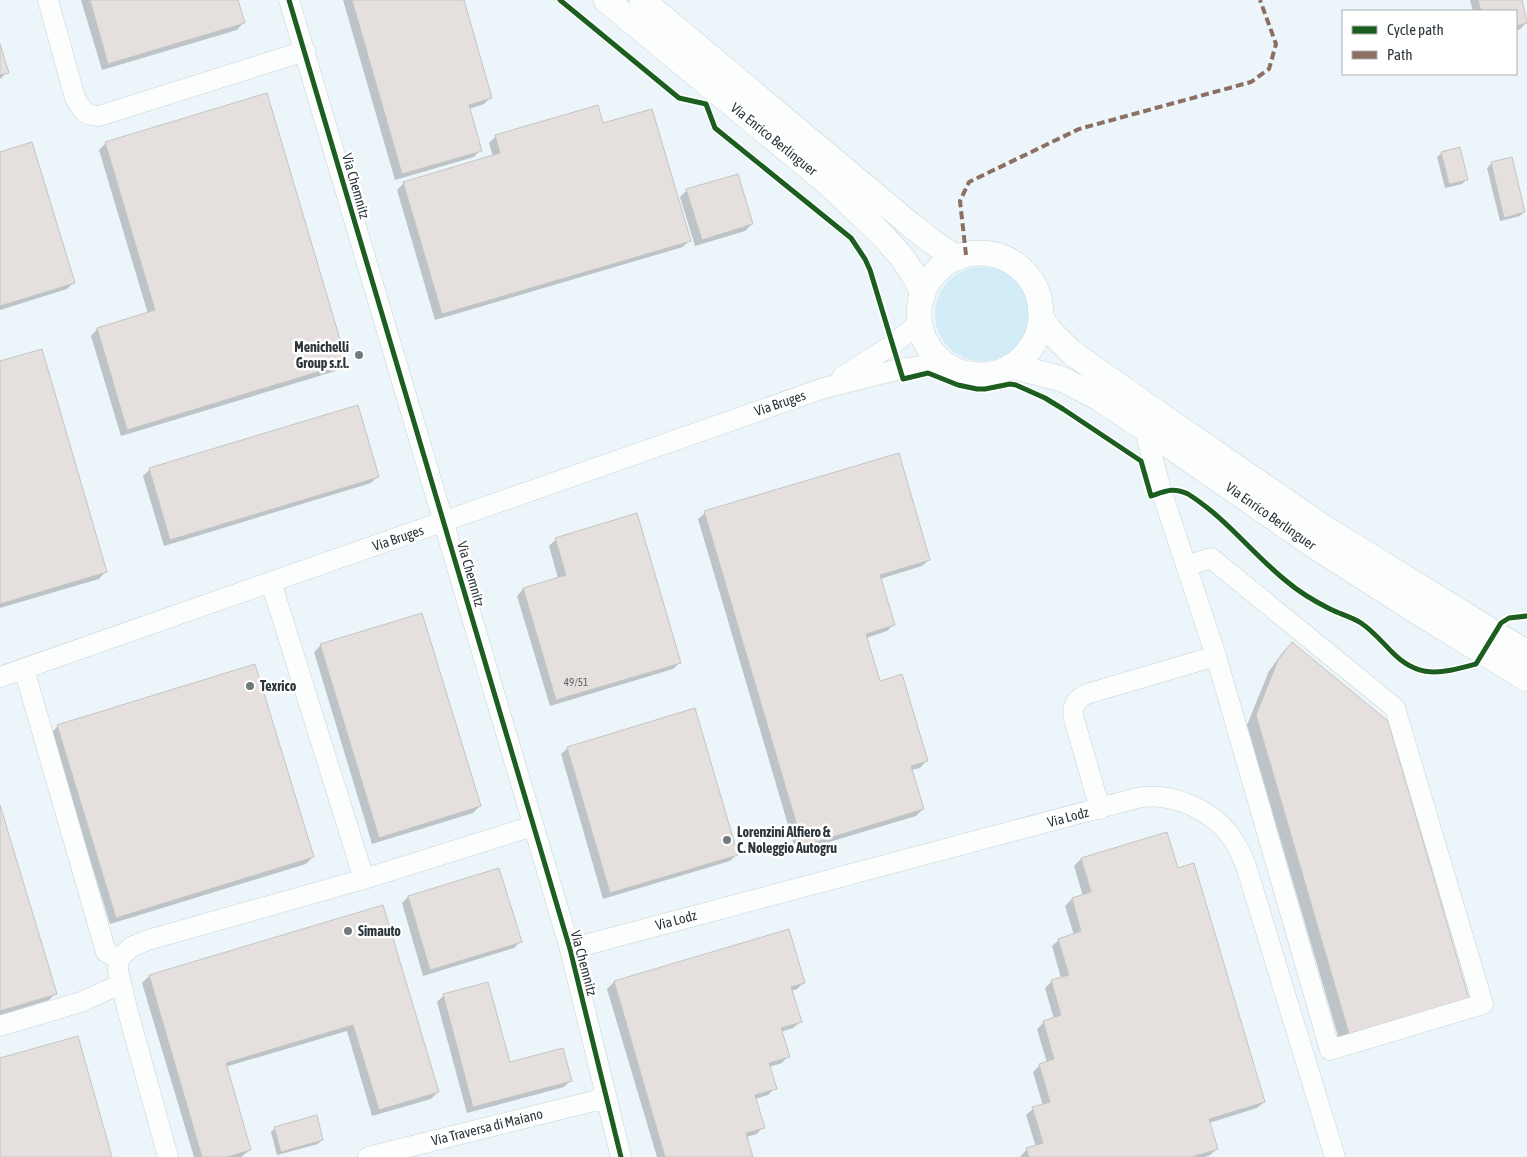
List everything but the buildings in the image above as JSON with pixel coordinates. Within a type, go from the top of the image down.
[{"type":"main road","name":"Via Enrico Berlinguer","points":[[606,0],[830,185],[902,257],[923,294]]},
{"type":"main road","name":"Via Enrico Berlinguer","points":[[642,0],[912,226],[957,258]]},
{"type":"main road","points":[[980,253],[994,254],[1008,259],[1020,267],[1030,278],[1037,290],[1041,304],[1041,318],[1037,336],[1028,351],[1011,366],[991,374],[959,371],[944,363],[927,343],[920,322],[920,306],[923,294],[930,280],[946,263],[957,258],[980,253]]},
{"type":"main road","name":"Via Enrico Berlinguer","points":[[1041,318],[1051,332],[1071,352],[1156,412],[1323,527],[1527,653]]},
{"type":"main road","name":"Via Enrico Berlinguer","points":[[1011,366],[1048,375],[1074,385],[1097,397],[1313,545],[1527,679]]},
{"type":"street","points":[[48,0],[75,98],[83,111],[90,116],[99,116],[304,51]]},
{"type":"street","name":"Via Chemnitz","points":[[290,0],[570,949],[621,1157]]},
{"type":"street","name":"Via Bruges","points":[[824,388],[880,353],[920,322]]},
{"type":"street","name":"Via Bruges","points":[[0,677],[824,388],[900,368],[944,363]]},
{"type":"street","points":[[1144,428],[1162,493],[1186,566],[1216,656],[1330,1050],[1483,1004],[1395,708],[1211,558],[1186,566]]},
{"type":"street","points":[[271,582],[364,879]]},
{"type":"street","points":[[1100,808],[1074,719],[1073,710],[1077,701],[1090,693],[1216,656]]},
{"type":"street","points":[[24,669],[106,952],[119,959]]},
{"type":"street","name":"Via Lodz","points":[[570,949],[1149,796],[1165,797],[1184,802],[1202,811],[1231,837],[1246,866],[1335,1157]]},
{"type":"street","points":[[168,1157],[118,971],[119,959],[131,947],[148,940],[364,879],[533,826]]},
{"type":"street","points":[[0,1026],[81,1002],[121,984]]},
{"type":"street","name":"Via Traversa di Maiano","points":[[368,1157],[606,1098]]},
{"type":"shaded area","points":[[982,267],[1000,270],[1015,281],[1026,296],[1029,314],[1026,332],[1015,347],[1000,358],[982,361],[964,358],[949,347],[938,332],[935,314],[938,296],[949,281],[964,270]]},
{"type":"marked path","points":[[966,255],[960,201],[969,182],[1079,129],[1251,82],[1269,69],[1276,44],[1260,0]]},
{"type":"cycle path","points":[[289,0],[570,949],[621,1157]]},
{"type":"cycle path","points":[[560,0],[679,98],[706,104],[715,128],[851,238],[870,270],[903,379],[928,373],[958,385],[977,389],[1010,384],[1016,385],[1045,398],[1141,461],[1151,496],[1174,490],[1188,494],[1214,513],[1290,584],[1318,603],[1361,623],[1402,661],[1412,667],[1431,672],[1442,672],[1476,664],[1501,623],[1509,618],[1527,616]]},
{"type":"place","name":"Menichelli Group s.r.l.","points":[[359,355]]},
{"type":"place","name":"Texrico","points":[[250,686]]},
{"type":"place","name":"Lorenzini Alfiero & C. Noleggio Autogru","points":[[727,840]]},
{"type":"place","name":"Simauto","points":[[348,931]]}]
